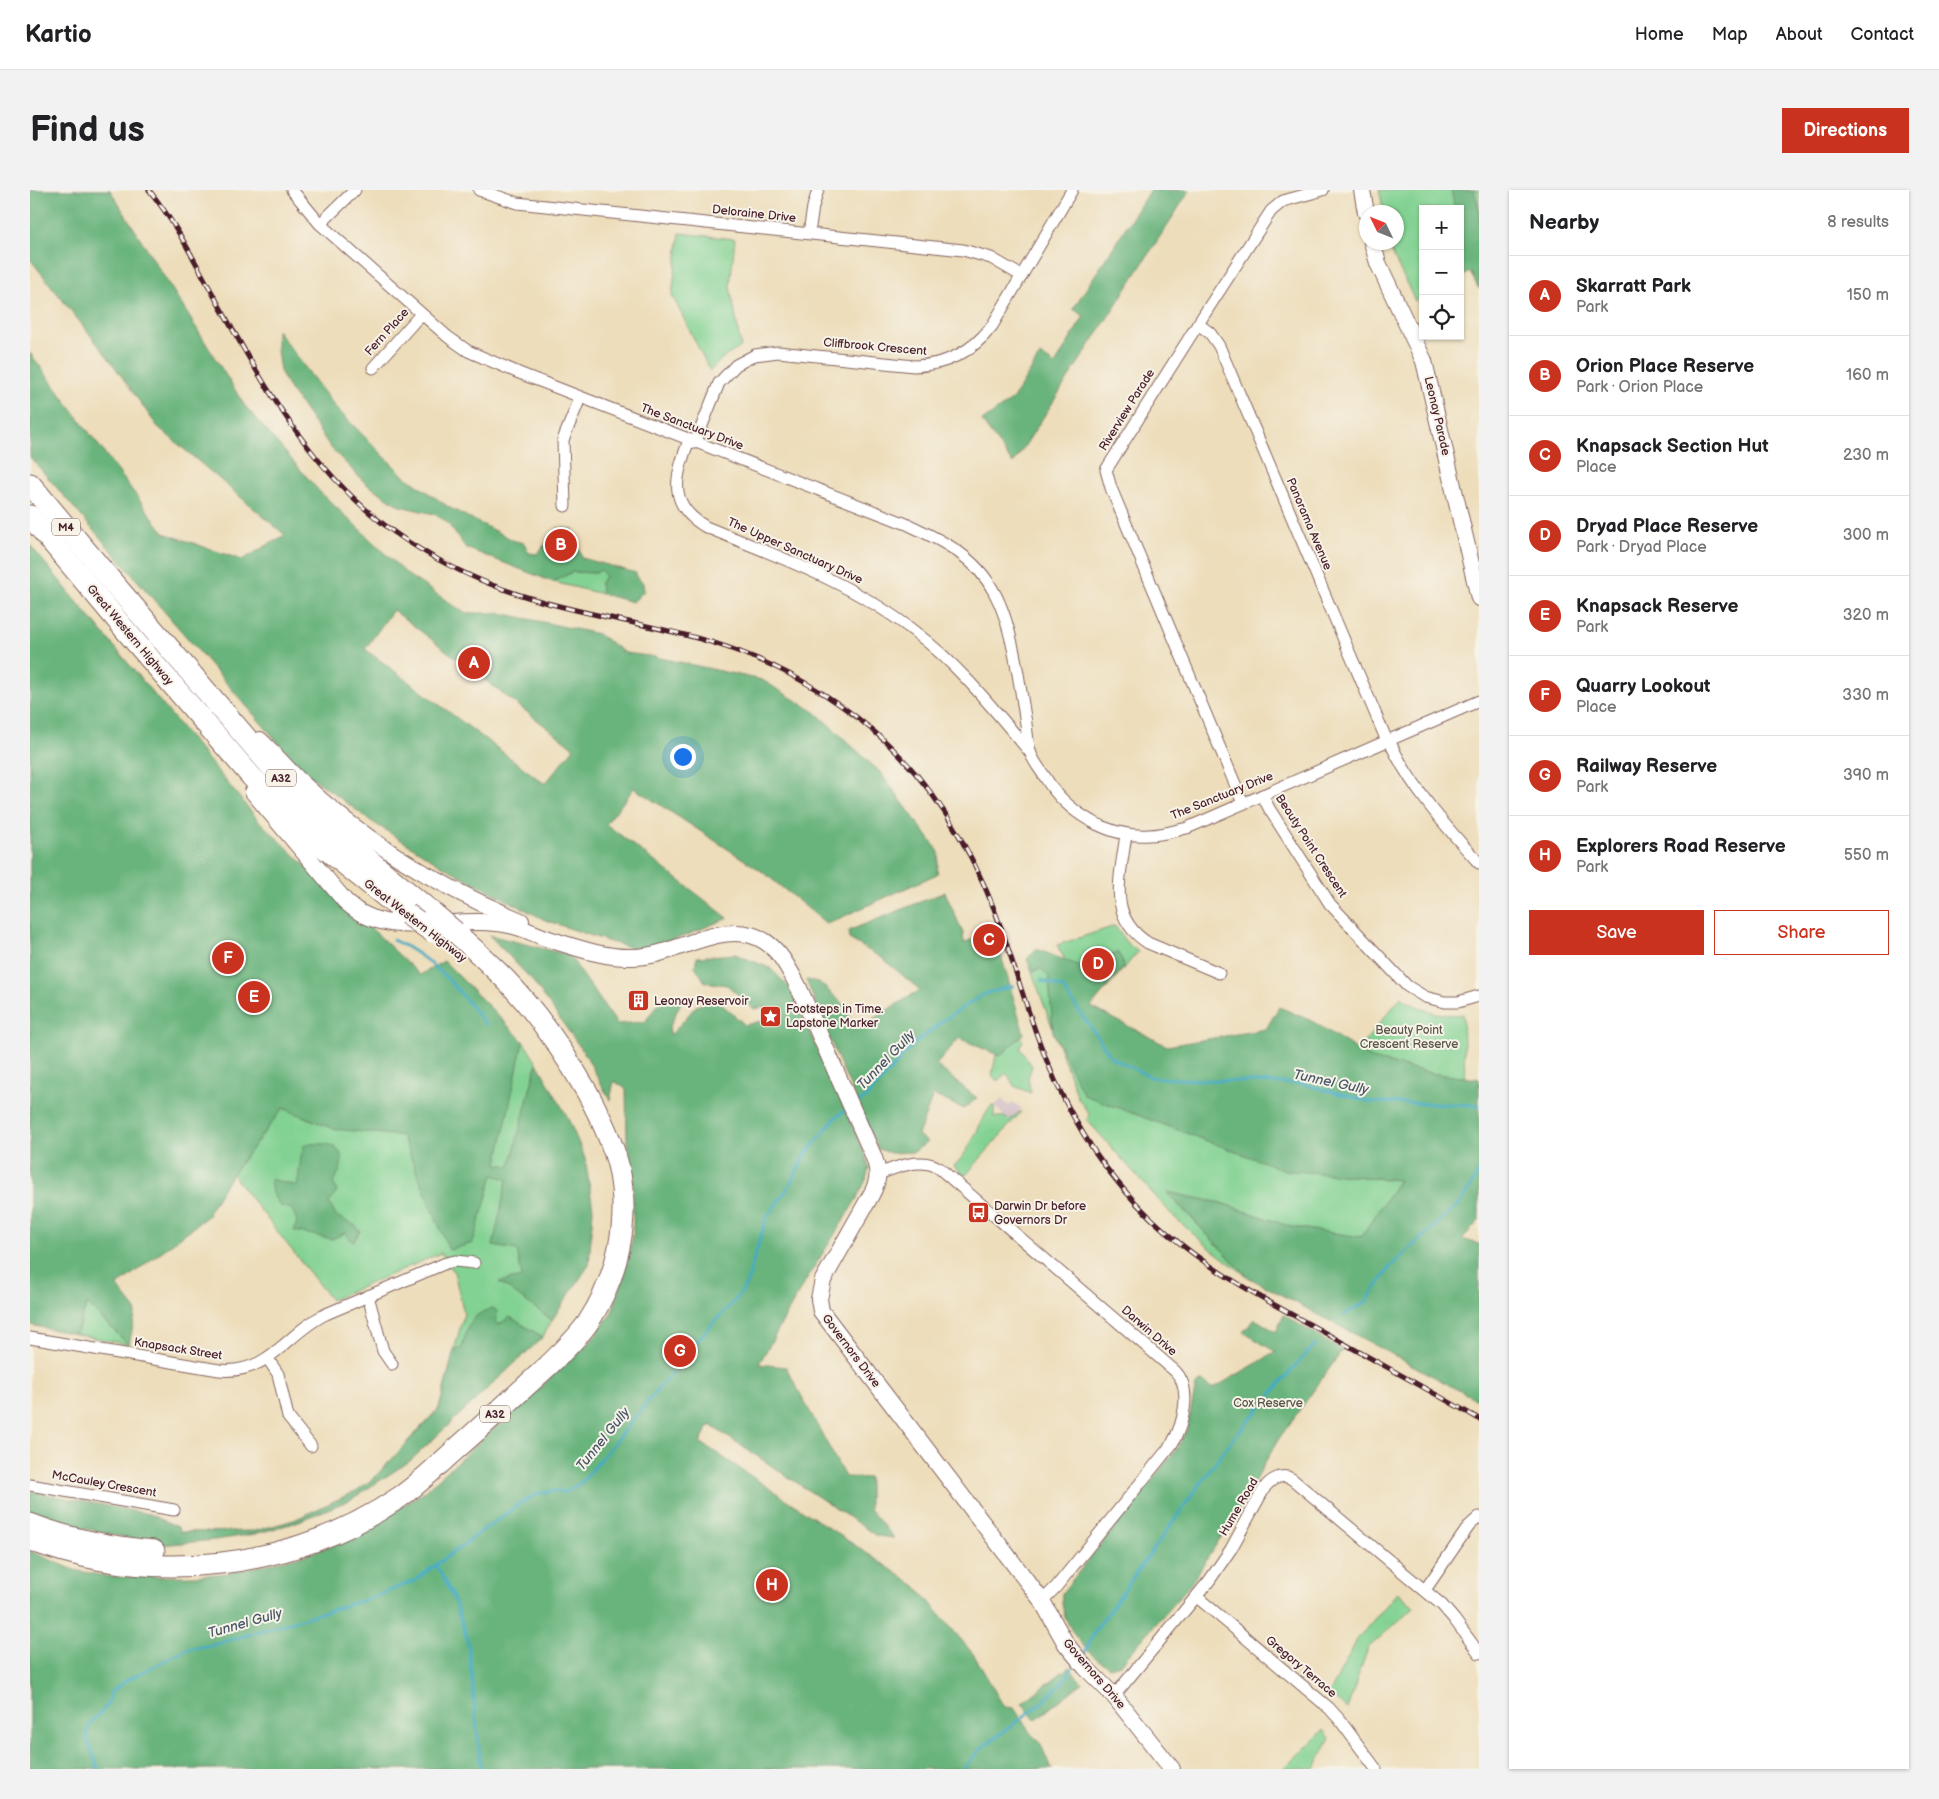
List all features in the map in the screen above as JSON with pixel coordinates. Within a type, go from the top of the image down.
[{"type":"highway","name":"M4","points":[[30,484],[103,571]]},
{"type":"highway","name":"Great Western Highway","points":[[30,516],[133,639],[251,776],[282,809],[329,852],[407,914],[455,932],[506,980],[547,1031],[592,1103],[609,1136],[615,1152],[622,1189],[623,1226],[620,1246],[610,1280],[588,1322],[567,1348],[420,1481],[374,1513],[330,1535],[288,1550],[228,1562],[184,1566],[123,1563],[63,1551],[30,1540]]},
{"type":"highway","name":"Great Western Highway","points":[[30,1524],[64,1536],[129,1549],[165,1552],[229,1548],[263,1541],[308,1528],[366,1502],[417,1465],[542,1354],[578,1311],[591,1289],[598,1273],[608,1227],[608,1188],[605,1170],[594,1136],[576,1099],[526,1024],[490,982],[433,923],[292,791],[103,571]]},
{"type":"main road","points":[[1362,190],[1365,205]]},
{"type":"main road","name":"Leonay Parade","points":[[1374,250],[1378,263],[1424,361],[1479,598]]},
{"type":"main road","points":[[148,624],[183,650],[251,730],[300,781],[369,838],[424,874],[460,894],[587,950]]},
{"type":"main road","points":[[133,639],[146,660],[341,896],[356,910],[370,919],[391,924],[465,922],[503,924],[614,957],[658,954],[726,933],[744,934],[759,938],[775,949],[789,967],[872,1153],[879,1174]]},
{"type":"main road","name":"Governors Drive","points":[[879,1174],[877,1185],[823,1280],[819,1299],[821,1311],[1042,1601],[1066,1644],[1085,1667],[1114,1696],[1172,1769]]},
{"type":"street","name":"The Sanctuary Drive","points":[[292,190],[320,224],[421,314],[468,351],[580,398],[909,525],[940,540],[963,555],[981,573],[999,601],[1008,627],[1030,752],[1048,782],[1066,804],[1089,820],[1126,834],[1148,836],[1187,828],[1479,701]]},
{"type":"street","points":[[320,224],[355,190]]},
{"type":"street","name":"Deloraine Drive","points":[[479,190],[518,203],[976,252],[991,258],[1022,276]]},
{"type":"street","points":[[809,233],[818,190]]},
{"type":"street","name":"Cliffbrook Crescent","points":[[692,441],[720,383],[730,370],[748,358],[762,353],[778,352],[914,366],[935,365],[956,357],[982,338],[992,326],[1072,190]]},
{"type":"street","name":"Riverview Parade","points":[[1243,803],[1106,470],[1275,206],[1283,201],[1323,190]]},
{"type":"street","name":"Fern Place","points":[[373,368],[421,314]]},
{"type":"street","name":"Panorama Avenue","points":[[1198,324],[1210,332],[1219,346],[1388,740]]},
{"type":"street","points":[[565,506],[563,440],[580,398]]},
{"type":"street","name":"The Upper Sanctuary Drive","points":[[692,441],[678,470],[677,483],[682,504],[694,520],[706,527],[842,584],[873,602],[916,632],[952,664],[974,686],[1030,752]]},
{"type":"street","points":[[1004,722],[1015,722],[1025,715]]},
{"type":"street","points":[[1388,740],[1436,816],[1479,863]]},
{"type":"street","name":"Beauty Point Crescent","points":[[1262,795],[1330,904],[1401,981],[1419,994],[1438,1001],[1458,1002],[1479,996]]},
{"type":"street","points":[[1126,834],[1119,893],[1120,910],[1126,921],[1139,937],[1148,944],[1219,973]]},
{"type":"street","name":"Darwin Drive","points":[[879,1174],[906,1165],[928,1164],[936,1166],[1176,1371],[1182,1379],[1184,1392],[1183,1416],[1172,1444],[1056,1587],[1042,1601]]},
{"type":"street","name":"Knapsack Street","points":[[30,1338],[224,1370],[248,1368],[268,1359],[318,1317],[446,1263],[455,1261],[474,1263]]},
{"type":"street","points":[[368,1296],[383,1351],[392,1364]]},
{"type":"street","points":[[268,1359],[278,1374],[288,1416],[311,1446]]},
{"type":"street","name":"Hume Road","points":[[1114,1696],[1197,1597],[1231,1549],[1265,1487],[1275,1479],[1286,1476],[1292,1478],[1425,1590],[1450,1614],[1479,1653]]},
{"type":"street","name":"McCauley Crescent","points":[[30,1485],[174,1510]]},
{"type":"street","points":[[1425,1590],[1469,1526],[1479,1517]]},
{"type":"street","name":"Gregory Terrace","points":[[1197,1597],[1329,1708],[1376,1769]]},
{"type":"shaded area","points":[[1002,1099],[1009,1106],[1012,1103],[1022,1108],[1009,1121],[994,1106]]},
{"type":"green space","points":[[30,190],[110,190],[245,406],[319,491],[408,575],[465,613],[501,613],[598,634],[625,653],[656,657],[762,680],[815,712],[880,772],[939,852],[937,874],[827,924],[763,872],[634,788],[606,824],[728,918],[687,935],[639,950],[545,920],[444,867],[371,821],[302,770],[30,457],[30,353],[164,533],[242,560],[285,535],[157,426],[110,360],[30,259]],"holes":[[[393,610],[574,748],[545,784],[365,649]]]},
{"type":"green space","points":[[1150,190],[1190,190],[1013,464],[982,421],[1013,399],[1040,355],[1055,365],[1084,316],[1073,309]]},
{"type":"green space","points":[[1379,190],[1479,190],[1479,289],[1470,272],[1464,275],[1464,205],[1419,205],[1419,299],[1415,301],[1391,250],[1404,250],[1404,205],[1382,205]]},
{"type":"green space","points":[[1451,190],[1474,190],[1479,209],[1479,289],[1470,272],[1464,275],[1464,205],[1454,205]]},
{"type":"green space","points":[[680,233],[735,239],[730,286],[741,347],[723,358],[710,371],[672,295]]},
{"type":"green space","points":[[277,330],[335,407],[403,475],[450,508],[515,541],[524,543],[529,553],[537,554],[555,542],[577,542],[582,558],[636,573],[636,577],[643,583],[644,591],[633,602],[602,594],[600,584],[605,576],[601,570],[596,573],[572,572],[553,582],[466,548],[446,521],[434,514],[400,506],[365,483],[331,448],[287,385],[280,371]]},
{"type":"green space","points":[[558,528],[573,529],[582,558],[542,548]]},
{"type":"green space","points":[[30,545],[259,821],[420,975],[444,961],[523,1041],[497,1164],[510,1166],[537,1063],[567,1116],[585,1158],[593,1209],[589,1265],[552,1320],[499,1282],[522,1277],[517,1250],[493,1246],[507,1179],[493,1175],[473,1243],[449,1250],[402,1136],[334,1129],[283,1108],[232,1174],[208,1213],[209,1215],[117,1286],[136,1310],[129,1345],[87,1304],[76,1334],[30,1325]]},
{"type":"green space","points":[[601,569],[605,576],[600,584],[602,594],[553,582],[572,572],[596,573]]},
{"type":"green space","points":[[30,639],[511,1096],[523,1041],[537,1063],[525,1110],[543,1314],[552,1320],[543,1337],[532,1331],[406,1443],[439,1408],[464,1313],[454,1272],[441,1253],[331,1300],[232,1174],[283,1108],[334,1129]]},
{"type":"green space","points":[[945,892],[963,933],[964,943],[977,937],[987,957],[1000,952],[1024,1034],[1000,1056],[959,1038],[936,1065],[977,1098],[964,1109],[933,1095],[918,1135],[927,1142],[914,1152],[891,1153],[878,1149],[838,1059],[806,980],[819,982],[843,1004],[855,1030],[920,990],[882,958],[849,939],[848,931]]},
{"type":"green space","points":[[1115,926],[1125,941],[1138,952],[1090,1007],[1057,945]]},
{"type":"green space","points":[[489,935],[569,955],[617,1024],[645,1022],[660,1003],[669,999],[683,998],[669,1028],[671,1035],[696,1006],[716,999],[745,1025],[773,1018],[765,1007],[754,1009],[727,985],[705,982],[695,966],[697,957],[735,954],[770,968],[789,987],[865,1154],[869,1167],[866,1180],[856,1200],[803,1285],[759,1364],[786,1367],[845,1477],[869,1478],[869,1509],[894,1538],[877,1536],[710,1425],[700,1442],[916,1586],[974,1655],[1004,1707],[1014,1708],[1031,1734],[1040,1742],[1053,1769],[30,1769],[30,1551],[74,1570],[110,1577],[194,1576],[230,1573],[306,1555],[340,1542],[374,1525],[425,1491],[591,1341],[612,1312],[623,1280],[633,1236],[633,1184],[627,1141],[626,1089],[614,1081],[610,1100],[585,1054],[531,979]]},
{"type":"green space","points":[[1036,949],[1080,966],[1096,967],[1110,955],[1117,952],[1122,959],[1123,968],[1091,1007],[1167,1046],[1266,1029],[1279,1007],[1312,1021],[1372,1059],[1436,1074],[1479,1079],[1479,1221],[1462,1239],[1479,1244],[1479,1401],[1248,1277],[1167,1192],[1221,1203],[1291,1227],[1361,1237],[1399,1180],[1285,1170],[1084,1095],[1053,1032],[1049,977],[1041,969],[1032,971],[1027,959]]},
{"type":"green space","points":[[1041,969],[1049,977],[1053,1029],[1032,972]]},
{"type":"green space","name":"Beauty Point Crescent Reserve","points":[[1401,997],[1415,1006],[1430,1011],[1455,1015],[1463,1014],[1465,1078],[1436,1074],[1371,1059],[1358,1050]]},
{"type":"green space","points":[[1054,1033],[1285,1170],[1399,1180],[1361,1237],[1291,1227],[1221,1203],[1167,1193],[1248,1277],[1206,1245],[1173,1216],[1087,1120],[1089,1114],[1078,1098]]},
{"type":"green space","points":[[1020,1037],[1023,1040],[1020,1048],[1032,1066],[1028,1078],[1031,1093],[1014,1086],[1007,1073],[997,1081],[992,1075],[996,1055],[1000,1056]]},
{"type":"green space","points":[[991,1106],[994,1106],[994,1117],[1005,1117],[1009,1121],[1021,1112],[965,1176],[954,1166],[970,1145]]},
{"type":"green space","points":[[305,1144],[330,1145],[340,1153],[341,1168],[333,1182],[337,1191],[329,1203],[336,1216],[356,1226],[360,1232],[353,1242],[345,1233],[332,1239],[294,1231],[297,1221],[292,1209],[280,1206],[272,1193],[270,1179],[297,1186]]},
{"type":"green space","points":[[87,1304],[129,1345],[76,1334]]},
{"type":"green space","points":[[493,1308],[498,1312],[495,1321],[498,1325],[510,1317],[543,1337],[410,1461],[350,1500],[294,1523],[255,1534],[160,1545],[30,1515],[30,1491],[149,1514],[178,1527],[180,1532],[255,1531],[294,1520],[356,1491],[373,1479],[439,1409],[454,1351],[462,1348],[468,1328],[474,1318]]},
{"type":"green space","name":"Cox Reserve","points":[[1284,1315],[1342,1351],[1278,1440],[1236,1514],[1192,1582],[1121,1664],[1109,1667],[1091,1654],[1075,1636],[1065,1615],[1062,1593],[1178,1447],[1187,1429],[1196,1385],[1202,1381],[1212,1389],[1276,1352],[1243,1332],[1255,1319],[1276,1332]]},
{"type":"green space","points":[[1397,1593],[1414,1607],[1368,1648],[1347,1709],[1329,1694],[1358,1638]]},
{"type":"green space","points":[[1069,1667],[1082,1683],[1035,1720],[1022,1703]]},
{"type":"green space","points":[[1324,1730],[1330,1738],[1315,1769],[1283,1769]]},
{"type":"waterway","points":[[393,940],[408,947],[445,976],[486,1025]]},
{"type":"waterway","name":"Tunnel Gully","points":[[1041,980],[1063,988],[1112,1058],[1153,1078],[1303,1084],[1371,1102],[1479,1105]]},
{"type":"waterway","name":"Tunnel Gully","points":[[856,1104],[867,1097],[911,1047],[945,1019],[984,994],[1013,986]]},
{"type":"waterway","name":"Tunnel Gully","points":[[98,1769],[87,1739],[88,1728],[90,1723],[103,1711],[111,1692],[127,1680],[188,1649],[213,1645],[368,1599],[414,1581],[519,1504],[537,1494],[553,1491],[566,1492],[583,1481],[708,1328],[739,1296],[747,1283],[766,1218],[788,1188],[805,1155],[836,1117],[846,1110]]},
{"type":"waterway","points":[[1344,1315],[1366,1302],[1391,1266],[1460,1203],[1479,1172]]},
{"type":"waterway","points":[[1084,1654],[1096,1629],[1229,1444],[1315,1345]]},
{"type":"waterway","points":[[436,1565],[453,1597],[468,1642],[481,1769]]},
{"type":"waterway","points":[[963,1769],[984,1746],[1020,1720],[1055,1690],[1073,1667]]},
{"type":"railway","points":[[149,190],[176,228],[253,365],[296,431],[346,491],[375,517],[407,541],[470,575],[520,595],[559,606],[670,631],[714,643],[761,660],[826,696],[867,725],[886,742],[925,784],[957,831],[983,882],[994,909],[1042,1049],[1061,1093],[1094,1151],[1120,1185],[1165,1231],[1215,1269],[1267,1301],[1479,1419]]},
{"type":"place","name":"Orion Place Reserve","points":[[561,545]]},
{"type":"place","name":"Skarratt Park","points":[[474,663]]},
{"type":"place","name":"Knapsack Section Hut","points":[[989,940]]},
{"type":"place","name":"Quarry Lookout","points":[[228,958]]},
{"type":"place","name":"Dryad Place Reserve","points":[[1098,964]]},
{"type":"place","name":"Knapsack Reserve","points":[[254,997]]},
{"type":"place","name":"Leonay Reservoir","points":[[638,1001]]},
{"type":"place","name":"Footsteps in Time. Lapstone Marker","points":[[770,1016]]},
{"type":"place","name":"Darwin Dr before Governors Dr","points":[[978,1213]]},
{"type":"place","name":"Railway Reserve","points":[[680,1351]]},
{"type":"place","name":"Explorers Road Reserve","points":[[772,1585]]}]
